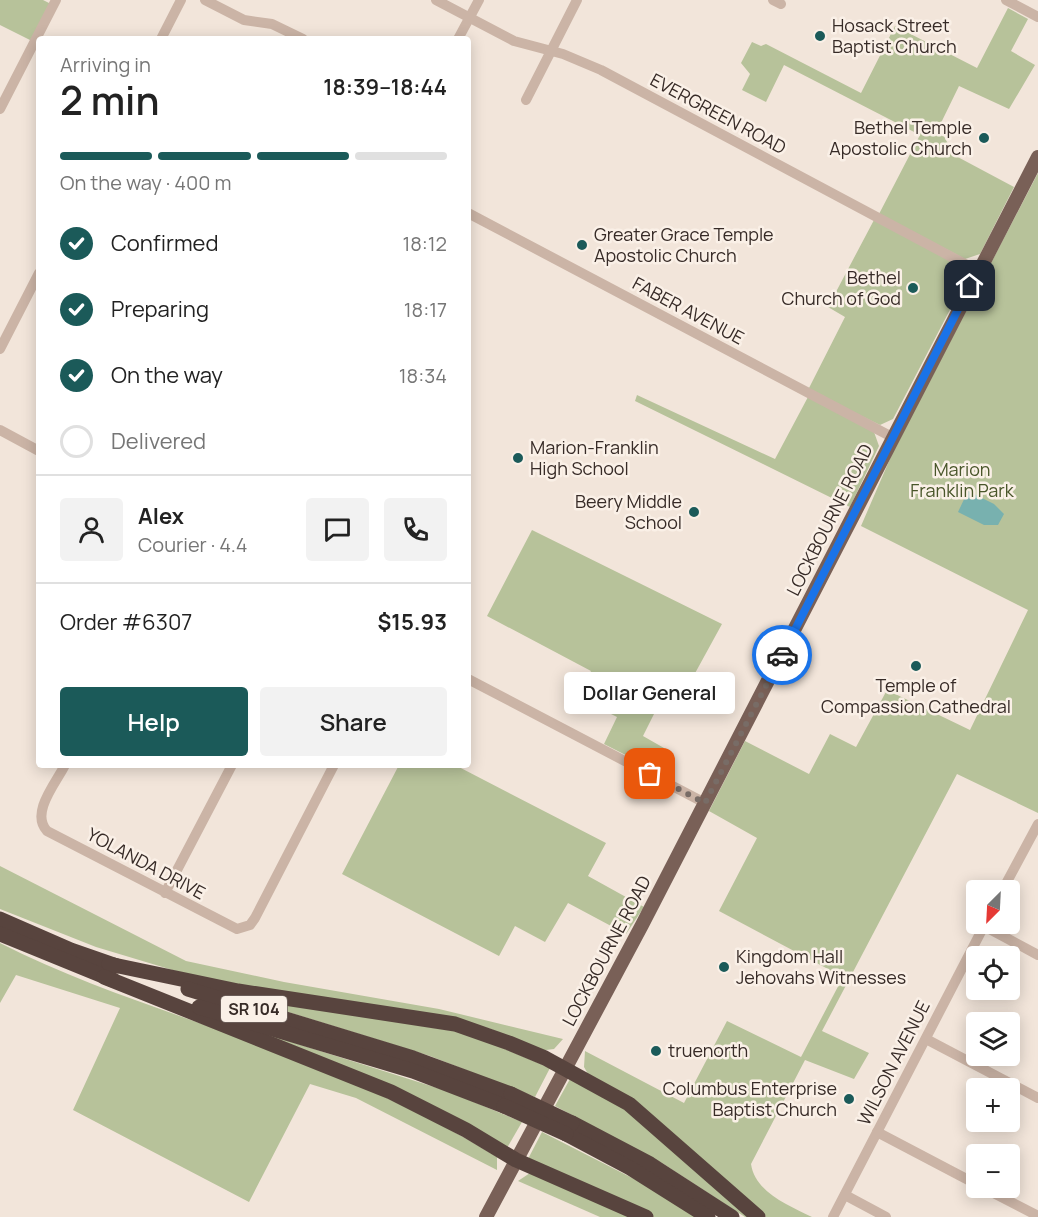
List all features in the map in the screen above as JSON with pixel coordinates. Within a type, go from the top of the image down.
[{"type":"highway","name":"SR 104","points":[[0,919],[106,970]]},
{"type":"highway","name":"SR 104","points":[[0,934],[507,1100],[650,1164],[732,1217]]},
{"type":"highway","points":[[106,970],[455,1024],[509,1043],[564,1068],[641,1113],[758,1217]]},
{"type":"highway","points":[[106,970],[391,1092],[466,1130],[516,1160],[646,1217]]},
{"type":"highway","name":"SR 104","points":[[569,1128],[708,1217]]},
{"type":"main road","name":"LOCKBOURNE ROAD","points":[[486,1217],[855,515],[892,437],[1038,157]]},
{"type":"street","points":[[38,36],[56,0]]},
{"type":"street","points":[[163,36],[181,0]]},
{"type":"street","points":[[205,0],[244,20],[272,24],[297,36]]},
{"type":"street","name":"EVERGREEN ROAD","points":[[436,0],[514,41],[571,57],[601,70],[978,271]]},
{"type":"street","points":[[461,36],[479,0]]},
{"type":"street","points":[[526,100],[577,0]]},
{"type":"street","points":[[1006,0],[1038,17]]},
{"type":"street","points":[[0,109],[36,39]]},
{"type":"street","name":"FABER AVENUE","points":[[471,215],[892,437]]},
{"type":"street","points":[[0,349],[36,279]]},
{"type":"street","points":[[0,430],[36,449]]},
{"type":"street","points":[[471,681],[705,803]]},
{"type":"street","name":"YOLANDA DRIVE","points":[[63,768],[43,806],[41,819],[47,831],[231,927],[243,928],[255,918],[332,768]]},
{"type":"street","points":[[165,893],[230,768]]},
{"type":"street","points":[[1008,880],[1038,824]]},
{"type":"street","name":"WILSON AVENUE","points":[[833,1217],[979,934]]},
{"type":"street","points":[[1000,934],[1038,955]]},
{"type":"street","points":[[926,1039],[1038,1098]]},
{"type":"street","points":[[877,1132],[966,1179]]},
{"type":"street","points":[[844,1195],[886,1217]]},
{"type":"street","points":[[1003,1198],[1038,1216]]},
{"type":"green space","points":[[0,0],[43,0],[51,4],[32,41],[0,25]]},
{"type":"green space","points":[[1008,8],[1028,19],[1011,51],[1035,65],[1009,109],[959,86],[939,127],[954,155],[1014,187],[980,254],[965,259],[879,214],[920,135],[784,65],[766,102],[742,90],[750,74],[741,63],[752,42],[761,46],[766,44],[861,93],[895,26],[977,68]]},
{"type":"green space","name":"Marion Franklin Park","points":[[1038,173],[1038,813],[957,774],[822,1031],[869,1053],[854,1079],[805,1060],[751,1164],[754,1174],[766,1190],[812,1217],[766,1217],[693,1153],[588,1074],[584,1067],[585,1051],[684,1103],[727,1021],[801,1057],[843,977],[719,911],[757,838],[709,811],[745,741],[809,774],[830,734],[856,747],[887,690],[970,730],[1028,610],[861,526],[896,445]]},
{"type":"green space","points":[[874,220],[963,267],[966,279],[893,419],[880,425],[808,390],[845,317],[828,307]]},
{"type":"green space","points":[[637,395],[775,459],[808,397],[874,432],[879,446],[850,507],[635,401]]},
{"type":"green space","points":[[532,530],[722,624],[682,697],[666,690],[643,736],[664,748],[653,769],[604,744],[617,717],[577,697],[591,671],[487,616]]},
{"type":"green space","points":[[397,768],[461,768],[606,843],[588,876],[644,907],[626,934],[568,903],[545,942],[515,926],[499,956],[342,874]]},
{"type":"green space","points":[[0,866],[186,961],[284,982],[439,1009],[563,1039],[554,1049],[538,1051],[491,1029],[425,1013],[219,984],[96,947],[0,909]]},
{"type":"green space","points":[[0,943],[90,983],[279,1052],[374,1092],[437,1123],[497,1157],[497,1170],[356,1098],[310,1084],[249,1202],[73,1110],[120,1008],[16,975],[0,1003]]},
{"type":"green space","points":[[243,998],[467,1033],[550,1068],[535,1097],[430,1056]]},
{"type":"green space","points":[[257,1031],[450,1092],[522,1122],[507,1148]]},
{"type":"green space","points":[[570,1079],[633,1114],[752,1217],[745,1217],[662,1163],[555,1106]]},
{"type":"green space","points":[[542,1132],[640,1182],[697,1217],[654,1217],[540,1166],[528,1159]]},
{"type":"green space","points":[[530,1173],[631,1217],[600,1217],[518,1181]]},
{"type":"water","points":[[968,491],[994,504],[1004,514],[998,525],[984,525],[958,512]]},
{"type":"way so far","points":[[650,774],[705,803],[782,655]]},
{"type":"place","name":"Hosack Street Baptist Church","points":[[820,36]]},
{"type":"place","name":"Bethel Temple Apostolic Church","points":[[984,138]]},
{"type":"place","name":"Greater Grace Temple Apostolic Church","points":[[582,245]]},
{"type":"place","name":"Bethel Church of God","points":[[913,288]]},
{"type":"place","name":"Marion-Franklin High School","points":[[518,458]]},
{"type":"place","name":"Beery Middle School","points":[[694,512]]},
{"type":"place","name":"Temple of Compassion Cathedral","points":[[916,666]]},
{"type":"place","name":"Dollar General","points":[[650,774]]},
{"type":"place","name":"Kingdom Hall Jehovahs Witnesses","points":[[724,967]]},
{"type":"place","name":"truenorth","points":[[656,1051]]},
{"type":"place","name":"Columbus Enterprise Baptist Church","points":[[849,1099]]},
{"type":"route","points":[[782,655],[970,286]]}]
